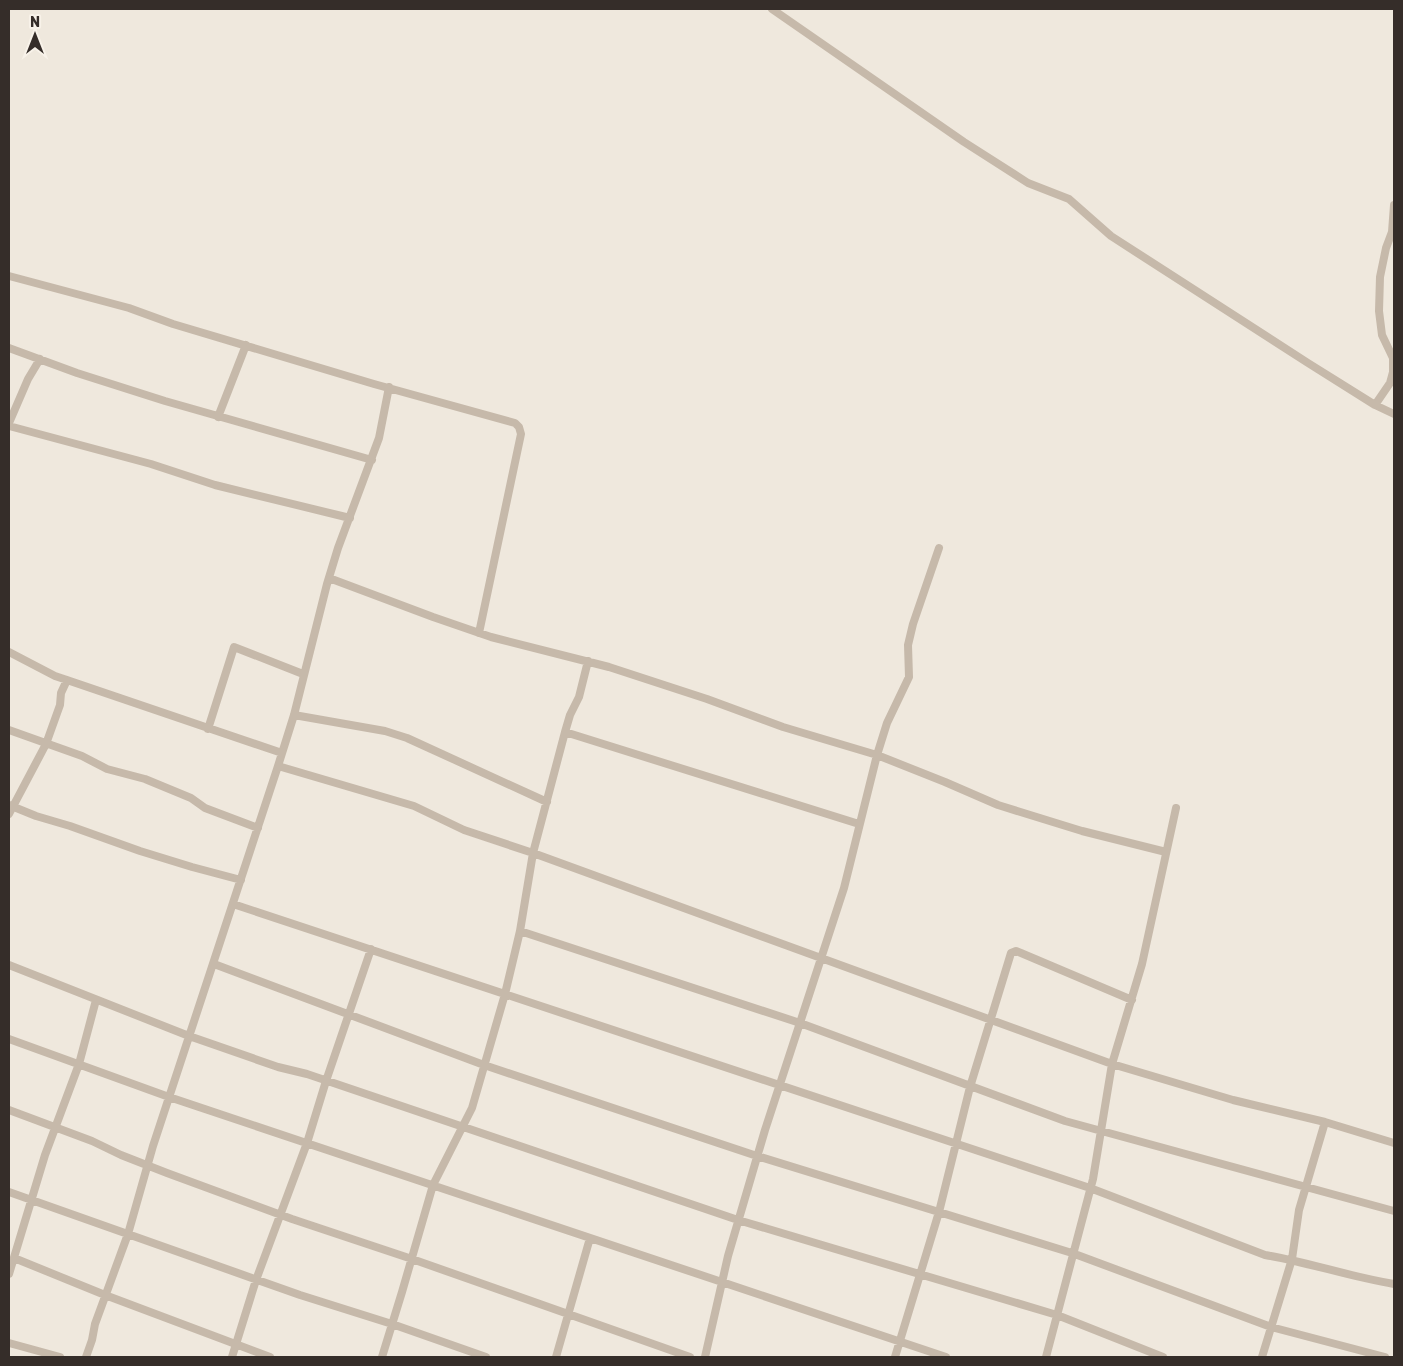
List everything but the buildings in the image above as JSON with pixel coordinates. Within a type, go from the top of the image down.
[{"type":"street","points":[[772,9],[964,142],[1028,183],[1069,199],[1112,236],[1308,363],[1375,405],[1394,414]]},
{"type":"street","points":[[1375,405],[1390,383],[1393,372],[1393,358],[1382,335],[1379,311],[1380,277],[1386,248],[1392,232],[1394,205]]},
{"type":"street","points":[[9,276],[129,308],[173,324],[374,384],[516,423],[521,434],[479,633]]},
{"type":"street","points":[[218,417],[246,345]]},
{"type":"street","points":[[9,348],[77,373],[218,417],[372,460]]},
{"type":"street","points":[[40,359],[28,379],[9,425],[151,464],[215,485],[350,518]]},
{"type":"street","points":[[86,1357],[95,1324],[128,1234],[153,1146],[282,754],[294,715],[329,578],[372,460],[384,419],[389,387]]},
{"type":"street","points":[[706,1357],[738,1220],[844,888],[859,824],[887,723],[909,677],[908,645],[913,624],[939,548]]},
{"type":"street","points":[[329,578],[479,633],[588,661],[707,698],[783,727],[877,755],[945,782],[998,806],[1082,831],[1166,852]]},
{"type":"street","points":[[208,729],[234,647],[303,674]]},
{"type":"street","points":[[9,652],[55,676],[282,754]]},
{"type":"street","points":[[382,1357],[432,1185],[472,1108],[505,994],[520,931],[532,853],[565,732],[570,715],[579,697],[588,661]]},
{"type":"street","points":[[67,680],[61,693],[60,705],[46,744],[10,809],[70,826],[149,854],[241,880]]},
{"type":"street","points":[[294,715],[385,731],[407,738],[546,802]]},
{"type":"street","points":[[9,730],[82,756],[107,769],[145,779],[190,798],[206,808],[258,828]]},
{"type":"street","points":[[565,732],[859,824]]},
{"type":"street","points":[[278,766],[414,806],[464,830],[1112,1064],[1233,1100],[1325,1122],[1394,1143]]},
{"type":"street","points":[[1046,1357],[1090,1188],[1112,1064],[1142,964],[1176,808]]},
{"type":"street","points":[[233,904],[1090,1188],[1264,1255],[1292,1259],[1394,1284]]},
{"type":"street","points":[[520,931],[800,1023],[1065,1121],[1394,1211]]},
{"type":"street","points":[[232,1357],[256,1280],[307,1143],[326,1081],[372,950]]},
{"type":"street","points":[[895,1357],[939,1212],[970,1087],[1012,953],[1016,951],[1132,1000]]},
{"type":"street","points":[[214,964],[484,1065],[757,1156],[1072,1253],[1271,1327],[1385,1357]]},
{"type":"street","points":[[9,965],[189,1036],[278,1067],[307,1074],[738,1220],[1057,1315],[1163,1357]]},
{"type":"street","points":[[9,1274],[55,1127],[79,1064],[96,1000]]},
{"type":"street","points":[[9,1039],[169,1097],[946,1357]]},
{"type":"street","points":[[9,1110],[148,1166],[280,1214],[690,1357]]},
{"type":"street","points":[[1262,1357],[1292,1259],[1298,1210],[1325,1122]]},
{"type":"street","points":[[9,1192],[300,1296],[392,1324],[486,1357]]},
{"type":"street","points":[[556,1357],[590,1238]]},
{"type":"street","points":[[14,1258],[270,1357]]},
{"type":"street","points":[[9,1343],[60,1357]]}]
